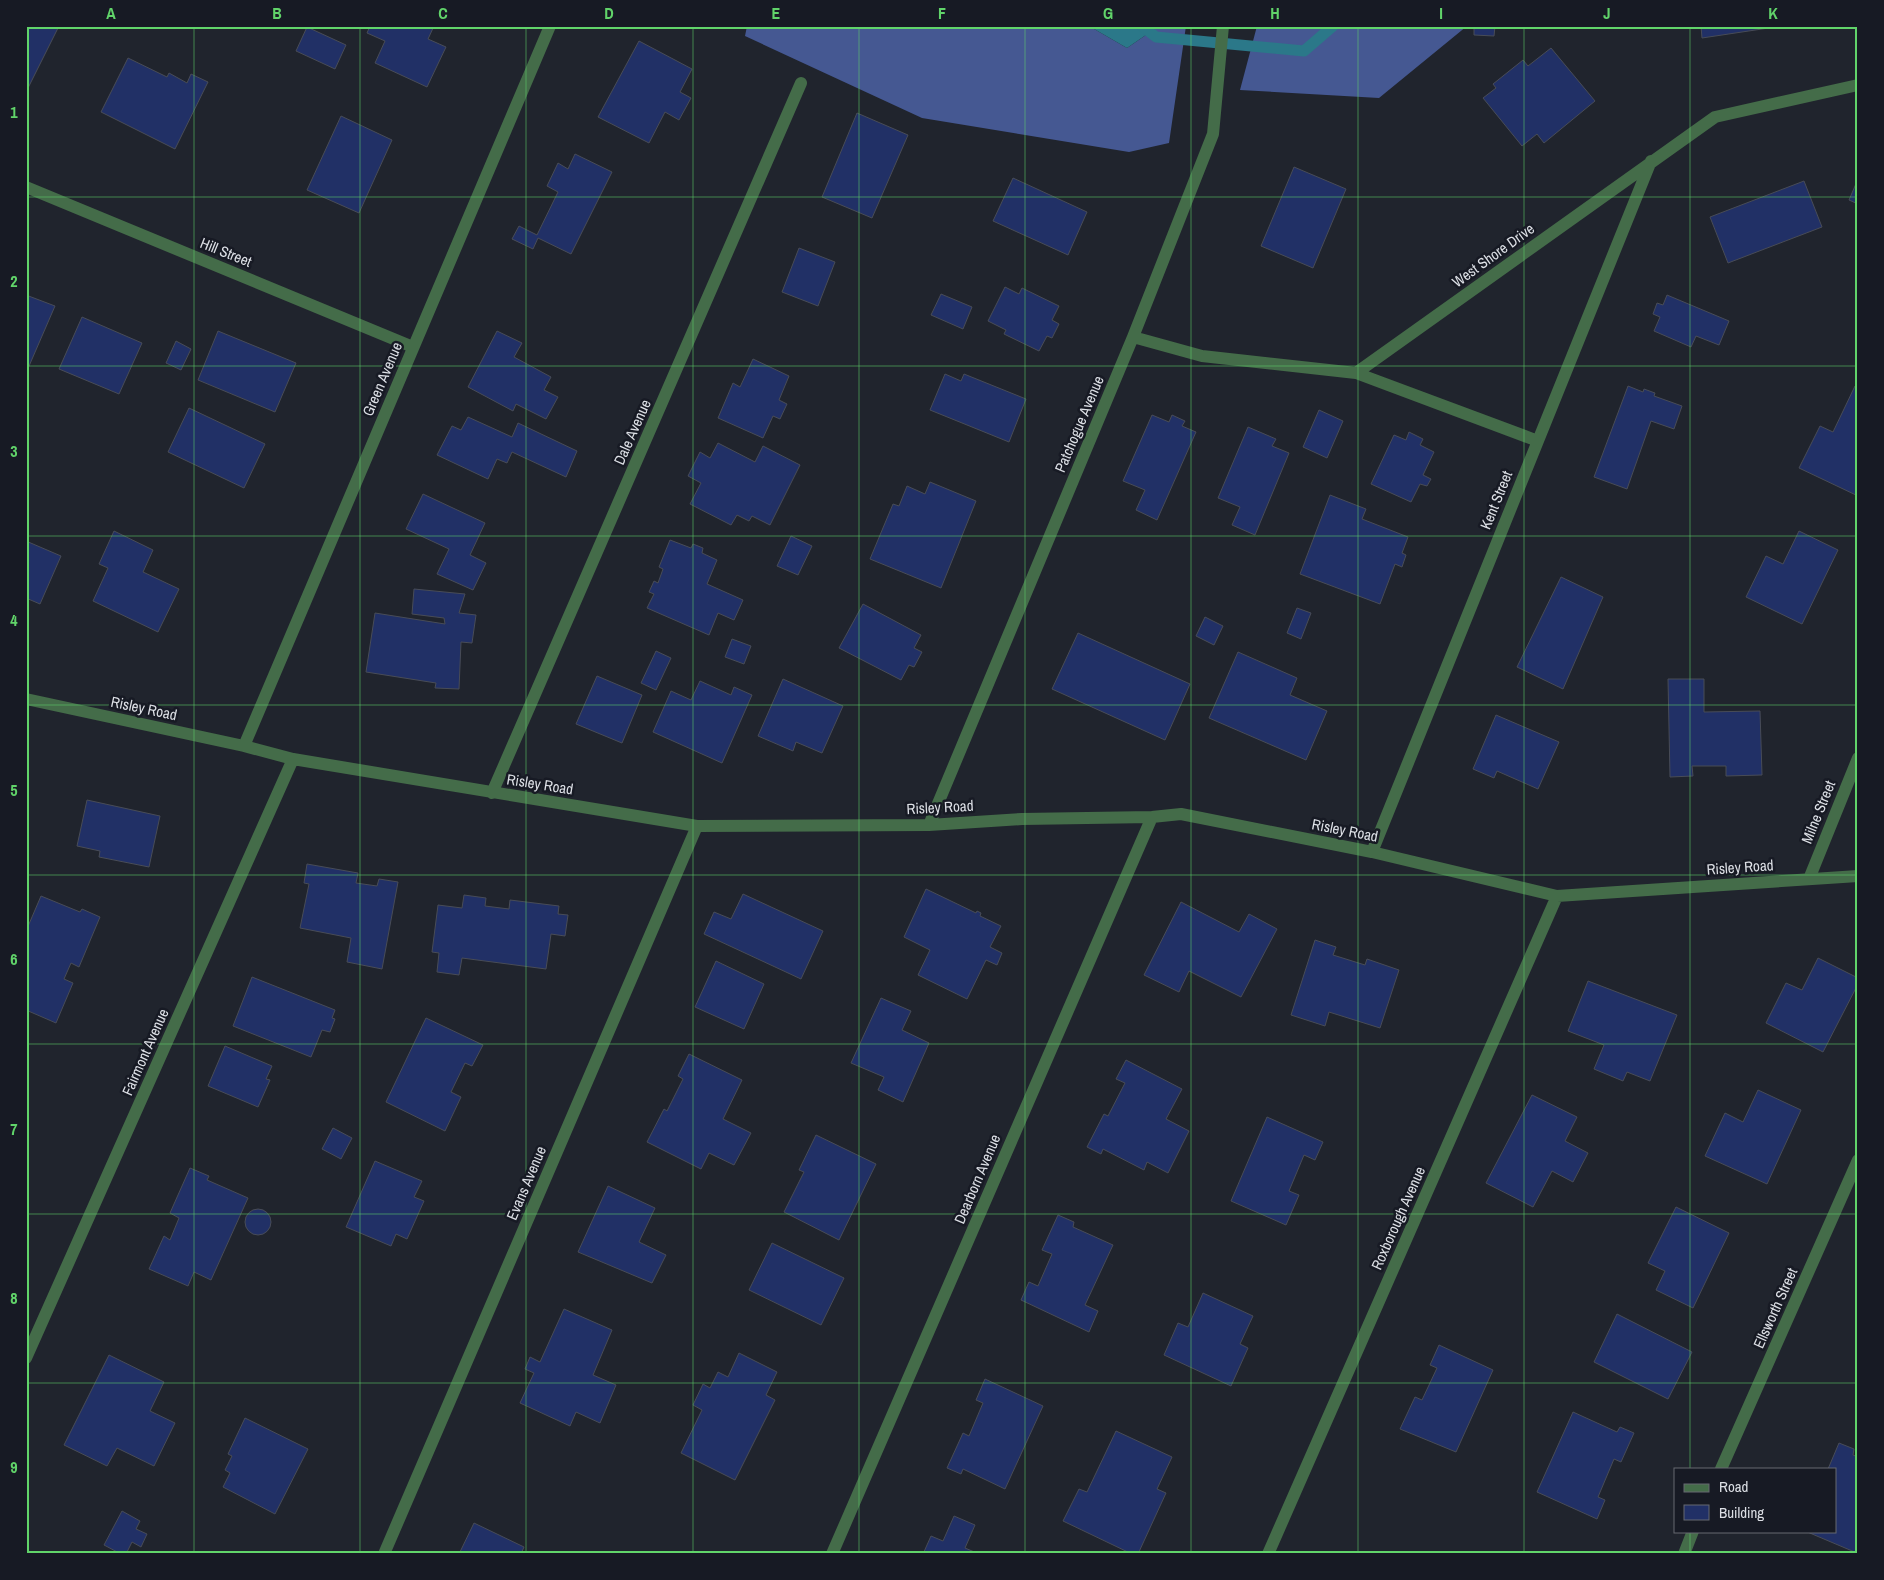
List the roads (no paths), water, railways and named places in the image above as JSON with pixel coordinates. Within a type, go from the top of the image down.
[{"type":"street","name":"Green Avenue","points":[[244,746],[550,26]]},
{"type":"street","name":"Patchogue Avenue","points":[[929,826],[1133,337],[1213,134],[1224,26]]},
{"type":"street","name":"Dale Avenue","points":[[492,793],[801,83]]},
{"type":"street","name":"West Shore Drive","points":[[1356,374],[1715,117],[1858,85]]},
{"type":"street","name":"Kent Street","points":[[1372,852],[1651,161]]},
{"type":"street","name":"Hill Street","points":[[26,187],[413,347]]},
{"type":"street","points":[[1133,337],[1202,356],[1356,374],[1538,441]]},
{"type":"street","name":"Risley Road","points":[[26,699],[244,746],[293,759],[697,826],[929,826],[1022,818],[1152,817],[1181,814],[1372,852],[1557,896],[1858,876]]},
{"type":"street","name":"Milne Street","points":[[1809,879],[1858,758]]},
{"type":"street","name":"Fairmont Avenue","points":[[26,1358],[293,759]]},
{"type":"street","name":"Dearborn Avenue","points":[[832,1554],[1152,817]]},
{"type":"street","name":"Evans Avenue","points":[[384,1554],[697,826]]},
{"type":"street","name":"Roxborough Avenue","points":[[1268,1554],[1557,896]]},
{"type":"street","name":"Ellsworth Street","points":[[1721,1468],[1858,1160]]},
{"type":"street","points":[[1684,1554],[1694,1532]]},
{"type":"waterway","points":[[1142,26],[1156,37],[1304,51],[1333,26]]}]
